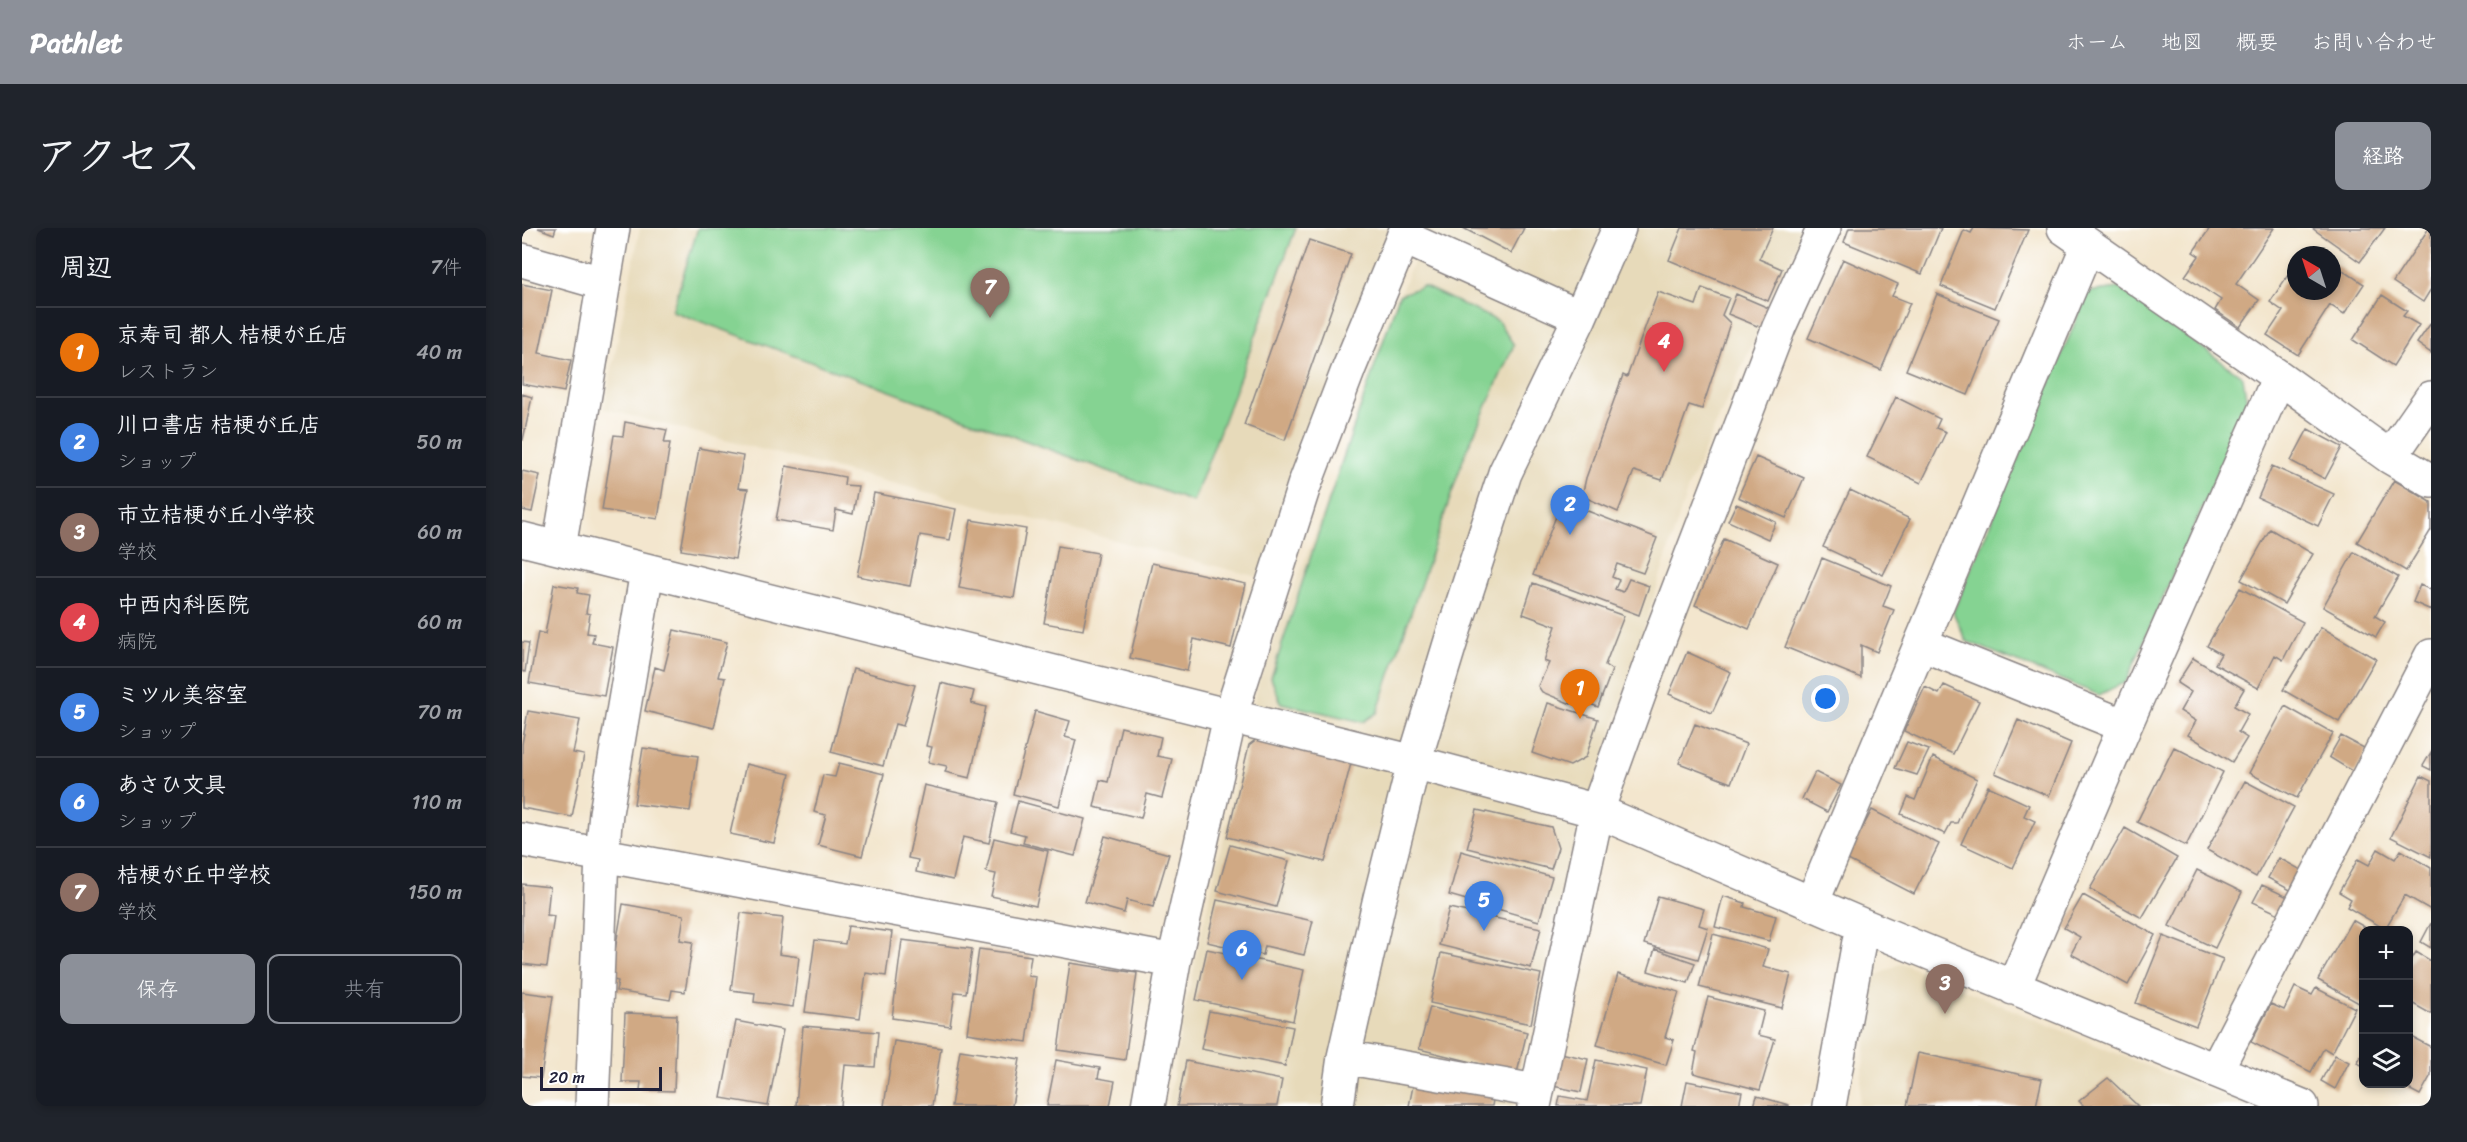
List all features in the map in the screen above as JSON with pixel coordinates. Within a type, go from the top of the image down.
[{"type":"street","points":[[559,548],[602,283],[614,228]]},
{"type":"street","points":[[1337,1106],[1344,1057],[1414,762],[1505,473],[1580,317],[1619,228]]},
{"type":"street","points":[[1344,1057],[1535,1098],[1597,811],[1654,653],[1779,327],[1824,228]]},
{"type":"street","points":[[1148,1106],[1174,961],[1230,717],[1304,486],[1405,233],[1580,317]]},
{"type":"street","points":[[1812,903],[1921,644],[2076,236],[2390,457],[2431,481]]},
{"type":"street","points":[[522,260],[602,283]]},
{"type":"street","points":[[2013,988],[2125,726],[2279,377]]},
{"type":"street","points":[[2390,457],[2431,398]]},
{"type":"street","points":[[522,539],[1414,762],[1597,811],[1862,925],[2302,1106]]},
{"type":"street","points":[[592,1106],[602,855],[606,813],[647,571]]},
{"type":"street","points":[[1921,644],[2125,726]]},
{"type":"street","points":[[2216,1070],[2431,656]]},
{"type":"street","points":[[522,840],[1174,961]]},
{"type":"street","points":[[1829,1106],[1862,925]]},
{"type":"shaded area","points":[[640,228],[1393,228],[1258,577],[604,409]]},
{"type":"shaded area","points":[[1428,228],[1804,228],[1689,485],[1603,760],[1579,823],[1515,1089],[1513,1106],[1168,1106],[1183,1016],[1259,681],[1341,464],[1399,295]]},
{"type":"shaded area","points":[[1901,963],[2248,1106],[1858,1106],[1874,977]]},
{"type":"green space","points":[[698,228],[1296,228],[1193,502],[672,311]]},
{"type":"green space","points":[[1423,286],[1498,321],[1514,345],[1465,454],[1377,713],[1363,722],[1281,703],[1271,678],[1341,464],[1399,295]]},
{"type":"green space","points":[[2119,288],[2243,377],[2247,405],[2126,682],[2099,695],[1966,641],[1953,612],[2088,292]]},
{"type":"building","points":[[538,228],[556,228],[554,234]]},
{"type":"building","points":[[1463,228],[1524,228],[1511,253]]},
{"type":"building","points":[[1682,228],[1773,228],[1759,259],[1782,269],[1768,301],[1669,260]]},
{"type":"building","points":[[1849,228],[1941,228],[1922,274],[1844,242]]},
{"type":"building","points":[[1974,228],[2028,230],[1995,308],[1941,286],[1964,230],[1971,233]]},
{"type":"building","points":[[2210,228],[2274,228],[2236,284],[2259,300],[2240,327],[2215,310],[2221,300],[2185,276],[2199,256],[2193,252]]},
{"type":"building","points":[[2312,228],[2385,228],[2360,262],[2341,249],[2341,246],[2337,246]]},
{"type":"building","points":[[2431,228],[2431,289],[2423,302],[2393,282]]},
{"type":"building","points":[[1309,240],[1351,254],[1285,440],[1244,425]]},
{"type":"building","points":[[1843,259],[1898,284],[1892,296],[1910,303],[1881,370],[1808,338]]},
{"type":"building","points":[[2341,269],[2364,284],[2344,314],[2330,305],[2298,355],[2267,335],[2283,311],[2270,302],[2287,276],[2287,300],[2341,300]]},
{"type":"building","points":[[522,284],[552,290],[539,353],[571,360],[564,392],[522,384]]},
{"type":"building","points":[[1702,288],[1729,298],[1722,315],[1730,323],[1702,409],[1689,405],[1662,480],[1634,471],[1618,512],[1582,496],[1586,478],[1623,375],[1627,377],[1658,292],[1696,305]]},
{"type":"building","points":[[1736,294],[1771,309],[1762,328],[1728,314]]},
{"type":"building","points":[[1937,294],[1999,319],[1968,395],[1906,370]]},
{"type":"building","points":[[2382,295],[2407,311],[2403,316],[2419,325],[2393,366],[2353,340]]},
{"type":"building","points":[[2431,323],[2431,353],[2417,343]]},
{"type":"building","points":[[522,394],[532,397],[523,440],[522,440]]},
{"type":"building","points":[[1896,397],[1940,419],[1936,428],[1946,432],[1921,483],[1867,457]]},
{"type":"building","points":[[625,422],[667,430],[664,443],[670,443],[658,519],[602,510],[614,435],[623,436]]},
{"type":"building","points":[[2308,429],[2342,447],[2325,479],[2291,461]]},
{"type":"building","points":[[699,448],[743,456],[738,488],[748,489],[735,559],[681,550]]},
{"type":"building","points":[[1756,457],[1804,478],[1786,518],[1738,497]]},
{"type":"building","points":[[786,466],[845,477],[844,485],[858,486],[853,514],[836,510],[833,530],[776,520]]},
{"type":"building","points":[[2272,466],[2334,494],[2318,526],[2258,498]]},
{"type":"building","points":[[522,471],[540,475],[532,512],[522,510]]},
{"type":"building","points":[[2394,480],[2431,502],[2431,530],[2406,571],[2357,542]]},
{"type":"building","points":[[1850,490],[1910,519],[1883,575],[1823,547]]},
{"type":"building","points":[[874,493],[956,509],[950,540],[920,535],[910,586],[857,576]]},
{"type":"building","points":[[1562,501],[1657,538],[1643,573],[1617,564],[1612,577],[1619,580],[1615,589],[1623,592],[1629,579],[1649,586],[1639,615],[1533,575]]},
{"type":"building","points":[[1736,504],[1776,522],[1768,539],[1728,521]]},
{"type":"building","points":[[971,520],[1026,529],[1014,598],[959,588]]},
{"type":"building","points":[[2270,529],[2313,554],[2284,604],[2241,580]]},
{"type":"building","points":[[1724,539],[1778,563],[1749,629],[1695,605]]},
{"type":"building","points":[[1058,546],[1098,553],[1083,630],[1044,623]]},
{"type":"building","points":[[2354,552],[2398,577],[2375,616],[2385,622],[2376,637],[2323,607]]},
{"type":"building","points":[[1822,558],[1891,586],[1883,606],[1894,610],[1877,652],[1861,645],[1861,678],[1785,647]]},
{"type":"building","points":[[1152,563],[1246,584],[1231,648],[1194,639],[1187,671],[1130,658]]},
{"type":"building","points":[[1533,583],[1624,616],[1605,665],[1612,670],[1598,707],[1574,698],[1571,704],[1542,692],[1538,686],[1549,663],[1544,661],[1556,626],[1523,614]]},
{"type":"building","points":[[554,584],[578,588],[577,593],[589,595],[586,613],[590,614],[587,633],[594,634],[592,643],[613,647],[604,696],[529,683],[538,632],[545,634]]},
{"type":"building","points":[[2420,585],[2431,590],[2431,610],[2413,602]]},
{"type":"building","points":[[2240,588],[2303,622],[2283,660],[2275,655],[2258,688],[2215,664],[2221,654],[2207,646]]},
{"type":"building","points":[[2321,627],[2376,659],[2339,722],[2283,690]]},
{"type":"building","points":[[674,630],[727,642],[718,677],[725,678],[714,728],[645,711],[655,667],[664,670]]},
{"type":"building","points":[[522,642],[529,643],[525,672],[522,671]]},
{"type":"building","points":[[1687,652],[1731,672],[1712,713],[1669,694]]},
{"type":"building","points":[[2193,658],[2244,689],[2234,706],[2248,714],[2238,732],[2247,738],[2232,762],[2188,735],[2196,721],[2180,711],[2191,692],[2177,683]]},
{"type":"building","points":[[853,669],[915,685],[903,726],[895,724],[883,766],[831,752]]},
{"type":"building","points":[[941,683],[974,691],[971,703],[986,707],[970,778],[945,772],[947,766],[928,762],[932,747],[926,746]]},
{"type":"building","points":[[1944,685],[1979,701],[1953,754],[1904,731],[1925,687],[1939,694]]},
{"type":"building","points":[[1548,703],[1598,719],[1586,757],[1570,766],[1532,753]]},
{"type":"building","points":[[2285,706],[2333,733],[2297,798],[2249,773]]},
{"type":"building","points":[[528,711],[580,720],[573,753],[584,755],[572,817],[522,808],[522,744]]},
{"type":"building","points":[[1035,711],[1070,721],[1065,737],[1076,740],[1059,806],[1013,794]]},
{"type":"building","points":[[2018,720],[2071,743],[2049,796],[1995,773]]},
{"type":"building","points":[[1695,724],[1746,744],[1731,783],[1679,763]]},
{"type":"building","points":[[1121,727],[1161,737],[1157,756],[1172,759],[1162,798],[1147,794],[1141,818],[1094,807],[1100,780],[1108,782]]},
{"type":"building","points":[[1270,729],[1354,752],[1325,862],[1227,837],[1249,745]]},
{"type":"building","points":[[2341,736],[2368,750],[2355,773],[2329,757]]},
{"type":"building","points":[[1907,742],[1929,750],[1917,775],[1895,768]]},
{"type":"building","points":[[2174,747],[2223,772],[2186,846],[2137,822]]},
{"type":"building","points":[[643,748],[698,756],[690,811],[634,804]]},
{"type":"building","points":[[2431,752],[2431,770],[2423,766]]},
{"type":"building","points":[[1933,757],[1977,779],[1957,823],[1951,823],[1945,834],[1901,814],[1908,797],[1915,800]]},
{"type":"building","points":[[839,763],[884,774],[862,856],[818,845],[826,815],[814,812],[823,775],[835,777]]},
{"type":"building","points":[[746,764],[790,774],[774,843],[730,834]]},
{"type":"building","points":[[1815,772],[1841,785],[1827,812],[1802,799]]},
{"type":"building","points":[[2421,776],[2431,781],[2431,857],[2391,837]]},
{"type":"building","points":[[2245,781],[2294,807],[2256,877],[2207,850]]},
{"type":"building","points":[[924,785],[998,802],[989,843],[963,837],[953,880],[916,872],[918,860],[908,858]]},
{"type":"building","points":[[1988,786],[2029,805],[2024,816],[2035,821],[2013,868],[1961,844]]},
{"type":"building","points":[[1018,801],[1085,819],[1075,856],[1023,843],[1025,835],[1010,831]]},
{"type":"building","points":[[1477,810],[1551,827],[1558,848],[1551,869],[1467,848]]},
{"type":"building","points":[[1872,810],[1939,844],[1914,894],[1846,859]]},
{"type":"building","points":[[2125,828],[2177,858],[2142,918],[2090,889]]},
{"type":"building","points":[[1105,836],[1169,854],[1153,907],[1127,900],[1124,913],[1085,902]]},
{"type":"building","points":[[994,838],[1048,851],[1036,906],[991,896],[996,874],[986,872]]},
{"type":"building","points":[[1230,845],[1289,861],[1276,907],[1217,891]]},
{"type":"building","points":[[2378,849],[2395,859],[2401,850],[2431,868],[2431,910],[2405,895],[2387,926],[2380,926],[2347,907],[2351,899],[2339,892],[2358,859],[2369,865]]},
{"type":"building","points":[[1461,851],[1552,877],[1539,921],[1449,895]]},
{"type":"building","points":[[2279,858],[2303,871],[2292,891],[2268,878]]},
{"type":"building","points":[[2197,870],[2242,892],[2215,948],[2169,926]]},
{"type":"building","points":[[522,884],[550,887],[547,915],[554,916],[547,967],[522,964]]},
{"type":"building","points":[[2262,885],[2290,898],[2281,915],[2253,902]]},
{"type":"building","points":[[2083,895],[2155,935],[2128,985],[2071,954],[2080,937],[2064,928]]},
{"type":"building","points":[[1658,896],[1704,909],[1699,925],[1708,928],[1698,959],[1644,944]]},
{"type":"building","points":[[1723,896],[1745,903],[1744,907],[1776,916],[1769,941],[1715,927]]},
{"type":"building","points":[[1217,900],[1313,921],[1304,955],[1265,946],[1263,955],[1207,942]]},
{"type":"building","points":[[623,904],[684,915],[680,940],[693,942],[685,992],[672,990],[670,1000],[616,991],[618,981],[610,979]]},
{"type":"building","points":[[1449,908],[1541,928],[1531,968],[1439,945]]},
{"type":"building","points":[[741,913],[783,918],[779,954],[799,957],[793,1007],[754,1002],[755,993],[731,990]]},
{"type":"building","points":[[2352,920],[2363,926],[2359,926],[2359,1003],[2318,980]]},
{"type":"building","points":[[2431,923],[2431,948],[2421,942]]},
{"type":"building","points":[[848,926],[892,932],[886,976],[866,973],[860,1019],[805,1012],[815,940],[845,944]]},
{"type":"building","points":[[1713,934],[1768,949],[1763,967],[1791,974],[1782,1008],[1699,987]]},
{"type":"building","points":[[2163,936],[2223,959],[2196,1026],[2136,1003]]},
{"type":"building","points":[[902,940],[972,949],[966,993],[955,992],[950,1026],[892,1018]]},
{"type":"building","points":[[979,949],[1031,956],[1028,976],[1036,977],[1027,1042],[967,1033]]},
{"type":"building","points":[[1207,949],[1304,970],[1293,1021],[1196,1000]]},
{"type":"building","points":[[1655,949],[1695,963],[1688,983],[1648,971]]},
{"type":"building","points":[[2416,952],[2431,961],[2431,1014],[2413,1004],[2413,957]]},
{"type":"building","points":[[1441,953],[1541,974],[1531,1024],[1430,1003]]},
{"type":"building","points":[[1070,963],[1137,973],[1125,1060],[1058,1050]]},
{"type":"building","points":[[1618,974],[1679,992],[1665,1037],[1674,1040],[1666,1065],[1597,1045]]},
{"type":"building","points":[[2295,987],[2312,995],[2316,988],[2355,1008],[2332,1053],[2324,1048],[2311,1072],[2251,1042],[2271,1004],[2284,1010]]},
{"type":"building","points":[[522,992],[553,996],[541,1078],[522,1076]]},
{"type":"building","points":[[1708,997],[1764,1011],[1758,1035],[1775,1039],[1760,1090],[1693,1073],[1697,1052],[1694,1051]]},
{"type":"building","points":[[1430,1007],[1527,1032],[1517,1073],[1419,1049]]},
{"type":"building","points":[[1209,1011],[1293,1027],[1285,1066],[1201,1049]]},
{"type":"building","points":[[625,1013],[677,1015],[674,1091],[640,1090],[641,1082],[622,1082]]},
{"type":"building","points":[[736,1021],[783,1030],[768,1106],[721,1098]]},
{"type":"building","points":[[803,1026],[878,1032],[875,1067],[845,1065],[841,1106],[796,1105]]},
{"type":"building","points":[[2413,1038],[2431,1047],[2431,1075],[2420,1095],[2407,1088],[2413,1088]]},
{"type":"building","points":[[894,1041],[941,1048],[932,1106],[884,1106]]},
{"type":"building","points":[[960,1050],[1020,1059],[1012,1106],[951,1106]]},
{"type":"building","points":[[1556,1052],[1588,1059],[1581,1092],[1548,1085]]},
{"type":"building","points":[[1918,1053],[2042,1079],[2036,1106],[1907,1106]]},
{"type":"building","points":[[2335,1055],[2349,1062],[2335,1089],[2321,1081]]},
{"type":"building","points":[[1056,1060],[1100,1068],[1098,1078],[1115,1081],[1110,1106],[1047,1106]]},
{"type":"building","points":[[1596,1060],[1647,1070],[1640,1106],[1558,1106],[1560,1096],[1587,1101]]},
{"type":"building","points":[[1186,1061],[1282,1080],[1277,1106],[1177,1106]]},
{"type":"building","points":[[2108,1078],[2138,1106],[2084,1106],[2079,1101]]},
{"type":"building","points":[[1414,1081],[1494,1094],[1492,1106],[1409,1106]]},
{"type":"building","points":[[1687,1081],[1742,1092],[1739,1106],[1682,1106]]},
{"type":"building","points":[[1757,1096],[1789,1105],[1789,1106],[1754,1106]]},
{"type":"place","name":"桔梗が丘中学校","points":[[990,318]]},
{"type":"place","name":"中西内科医院","points":[[1664,372]]},
{"type":"place","name":"川口書店 桔梗が丘店","points":[[1570,535]]},
{"type":"place","name":"京寿司 都人 桔梗が丘店","points":[[1580,719]]},
{"type":"place","name":"ミツル美容室","points":[[1484,931]]},
{"type":"place","name":"あさひ文具","points":[[1242,980]]},
{"type":"place","name":"市立桔梗が丘小学校","points":[[1945,1014]]}]
